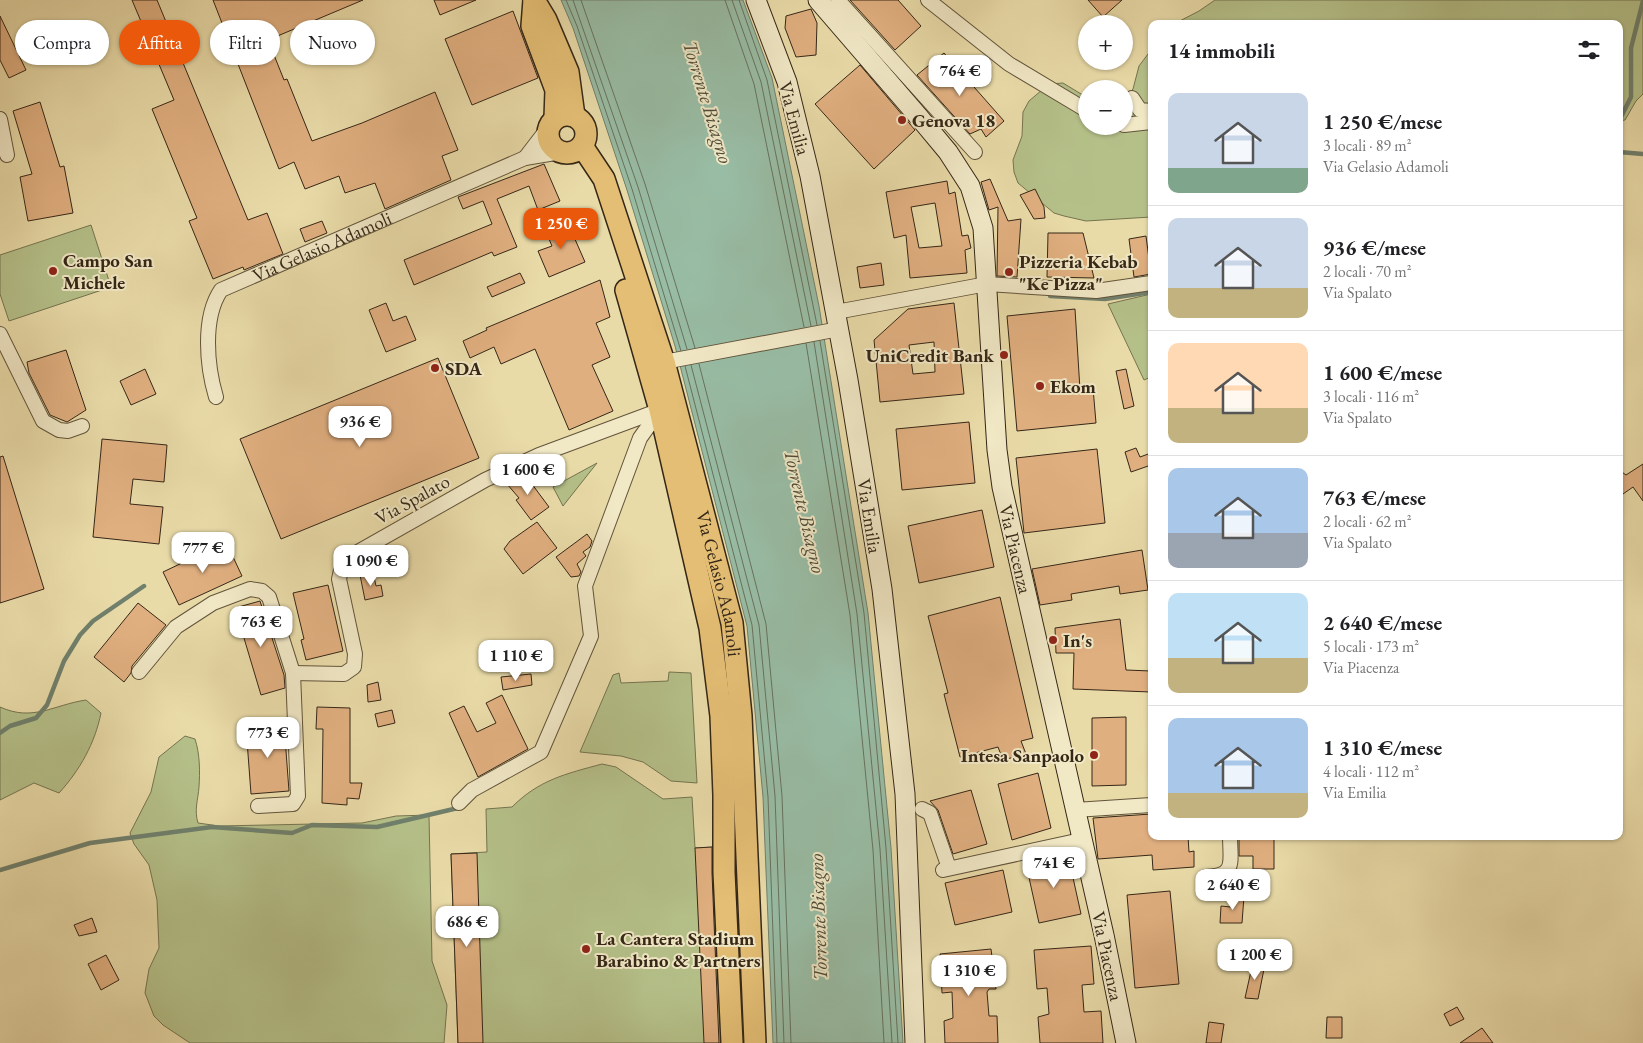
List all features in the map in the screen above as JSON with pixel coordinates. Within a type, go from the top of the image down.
[{"type":"main road","name":"Via Gelasio Adamoli","points":[[534,0],[546,20],[568,72],[559,121],[550,144],[571,150],[604,179],[669,361],[732,624],[741,716],[755,1043]]},
{"type":"main road","name":"Via Emilia","points":[[756,0],[787,82],[810,176],[833,324],[882,589],[905,794],[915,1043]]},
{"type":"main road","name":"Via Piacenza","points":[[818,0],[948,152],[970,186],[983,228],[997,450],[1002,487],[1074,810],[1104,935],[1126,1043]]},
{"type":"main road","name":"Via Gelasio Adamoli","points":[[559,121],[585,126],[586,139],[571,150]]},
{"type":"main road","name":"Via Gelasio Adamoli","points":[[571,150],[588,178],[598,201],[617,260],[660,410],[710,628],[721,716],[724,872],[732,1043]]},
{"type":"street","points":[[838,0],[975,152]]},
{"type":"street","points":[[928,0],[1009,64],[1078,105]]},
{"type":"street","points":[[1133,100],[1140,110],[1148,111]]},
{"type":"street","points":[[0,118],[7,156]]},
{"type":"street","name":"Via Gelasio Adamoli","points":[[524,158],[559,121]]},
{"type":"street","points":[[1133,124],[1148,122]]},
{"type":"street","name":"Via Gelasio Adamoli","points":[[216,397],[209,374],[208,339],[215,300],[221,290],[524,158],[571,150]]},
{"type":"street","points":[[669,361],[833,324],[987,284],[1096,291],[1148,283]]},
{"type":"street","points":[[0,334],[43,421],[60,430],[68,431],[82,426]]},
{"type":"street","points":[[459,803],[472,790],[541,752],[591,636],[585,586],[640,438],[660,410]]},
{"type":"street","name":"Via Spalato","points":[[292,673],[344,674],[354,667],[355,654],[338,579],[342,566],[349,557],[485,480],[539,455],[660,410]]},
{"type":"street","points":[[139,672],[176,627],[213,603],[250,589],[257,589],[266,594],[272,602],[292,673],[298,796],[293,804],[258,806]]},
{"type":"street","points":[[1074,810],[1148,805]]},
{"type":"street","points":[[922,809],[930,813],[946,869],[1081,840]]},
{"type":"street","points":[[1205,878],[1220,877],[1227,873],[1230,867],[1230,840]]},
{"type":"shaded area","points":[[1215,0],[1643,0],[1643,94],[1623,120],[1623,20],[1182,20]]},
{"type":"shaded area","points":[[1148,54],[1148,217],[1086,221],[1064,216],[1054,213],[1018,183],[1014,172],[1013,160],[1022,136],[1023,112],[1029,101],[1049,84],[1063,83],[1078,92],[1078,135],[1133,135],[1133,89],[1139,66]]},
{"type":"shaded area","name":"Campo San Michele","points":[[91,225],[111,287],[9,321],[0,294],[0,255]]},
{"type":"shaded area","points":[[1148,295],[1148,378],[1144,380],[1108,304]]},
{"type":"shaded area","points":[[597,463],[563,506],[553,487]]},
{"type":"shaded area","points":[[669,672],[691,673],[697,783],[671,781],[643,762],[621,756],[580,752],[613,675],[619,673],[621,683],[668,681]]},
{"type":"shaded area","points":[[86,700],[101,713],[95,735],[86,756],[67,784],[59,793],[34,783],[0,800],[0,707],[23,713],[33,713]]},
{"type":"shaded area","points":[[185,736],[195,739],[198,751],[200,775],[196,809],[198,823],[219,826],[362,823],[396,816],[429,815],[432,961],[447,1005],[444,1043],[190,1043],[163,1025],[154,1016],[145,993],[149,969],[159,948],[157,900],[149,865],[134,844],[130,833],[151,792],[159,757]]},
{"type":"shaded area","name":"La Cantera Stadium Barabino & Partners","points":[[602,764],[616,767],[663,799],[692,797],[695,848],[714,847],[722,1043],[458,1043],[451,854],[487,852],[486,809],[512,807],[532,790],[553,779]]},
{"type":"water","name":"Torrente Bisagno","points":[[561,0],[743,0],[772,78],[819,306],[868,613],[891,848],[903,1043],[773,1043],[763,797],[747,626],[675,346],[627,190],[573,28]]},
{"type":"building","points":[[132,0],[157,0],[165,20],[140,20]]},
{"type":"building","points":[[213,0],[363,0],[316,20],[290,20],[290,31],[280,35],[280,20],[221,20]]},
{"type":"building","points":[[434,0],[476,0],[440,15]]},
{"type":"building","points":[[850,0],[898,0],[921,26],[895,50]]},
{"type":"building","points":[[1088,0],[1122,0],[1105,15],[1101,15]]},
{"type":"building","points":[[811,9],[817,23],[816,55],[796,57],[785,28],[786,16]]},
{"type":"building","points":[[513,11],[538,78],[472,105],[445,39]]},
{"type":"building","points":[[0,16],[15,47],[15,65],[24,65],[26,70],[9,78],[0,60]]},
{"type":"building","points":[[944,53],[1004,121],[986,137],[981,129],[970,134],[917,75]]},
{"type":"building","points":[[159,65],[184,65],[248,220],[267,213],[283,254],[244,270],[243,267],[213,279],[189,221],[197,218],[152,109],[174,100]]},
{"type":"building","points":[[238,65],[278,65],[284,80],[287,79],[312,141],[362,123],[435,92],[458,150],[442,156],[451,180],[385,209],[375,183],[345,193],[339,176],[305,189],[294,162],[279,169]]},
{"type":"building","points":[[860,65],[915,130],[874,169],[815,104]]},
{"type":"building","points":[[40,102],[60,167],[64,166],[73,213],[28,221],[20,177],[32,174],[13,111]]},
{"type":"building","points":[[544,164],[560,201],[538,210],[529,186],[497,199],[517,247],[494,256],[492,252],[414,285],[404,260],[492,224],[483,201],[463,209],[458,197]]},
{"type":"building","points":[[990,179],[1008,221],[1021,219],[1017,277],[997,276],[998,207],[989,210],[981,182]]},
{"type":"building","points":[[947,181],[949,194],[955,192],[962,236],[968,235],[971,248],[965,250],[967,273],[910,278],[906,235],[894,238],[886,192]],"holes":[[[935,203],[942,246],[919,248],[911,207]]]},
{"type":"building","points":[[1035,189],[1044,207],[1045,218],[1034,219],[1020,195]]},
{"type":"building","points":[[322,221],[327,233],[305,242],[300,229]]},
{"type":"building","points":[[567,221],[585,262],[549,277],[538,251],[552,246],[545,230]]},
{"type":"building","points":[[1048,233],[1083,233],[1094,278],[1047,277]]},
{"type":"building","points":[[1146,236],[1148,275],[1134,277],[1129,239]]},
{"type":"building","points":[[881,263],[884,285],[860,288],[857,267]]},
{"type":"building","points":[[520,273],[525,283],[492,297],[487,287]]},
{"type":"building","points":[[600,280],[610,317],[596,323],[610,357],[592,365],[613,411],[569,430],[535,349],[501,364],[494,347],[470,358],[463,341],[487,330],[486,328]]},
{"type":"building","points":[[386,303],[393,321],[406,316],[416,340],[386,352],[369,310]]},
{"type":"building","points":[[954,303],[964,394],[880,402],[874,340],[908,309]],"holes":[[[934,342],[935,372],[913,374],[909,345]]]},
{"type":"building","points":[[1075,309],[1080,390],[1093,388],[1096,423],[1017,431],[1007,316]]},
{"type":"building","points":[[66,350],[86,410],[67,422],[50,415],[29,373],[27,362]]},
{"type":"building","points":[[438,358],[479,458],[281,539],[240,439]]},
{"type":"building","points":[[145,369],[156,394],[131,405],[120,381]]},
{"type":"building","points":[[1126,369],[1134,406],[1124,409],[1116,371]]},
{"type":"building","points":[[969,422],[975,483],[902,490],[896,429]]},
{"type":"building","points":[[102,439],[167,445],[164,482],[133,479],[130,504],[163,507],[159,544],[93,537]]},
{"type":"building","points":[[1136,448],[1140,457],[1148,454],[1148,466],[1131,472],[1125,452]]},
{"type":"building","points":[[1097,449],[1105,523],[1024,533],[1016,458]]},
{"type":"building","points":[[3,456],[44,589],[0,603],[0,457]]},
{"type":"building","points":[[1643,464],[1643,501],[1633,487],[1623,494],[1623,473],[1626,475]]},
{"type":"building","points":[[523,472],[549,507],[531,520],[516,500],[519,498],[507,484]]},
{"type":"building","points":[[982,510],[994,567],[919,583],[908,526]]},
{"type":"building","points":[[537,522],[557,548],[523,574],[504,549],[510,541]]},
{"type":"building","points":[[587,534],[592,541],[590,547],[583,552],[586,556],[577,564],[581,572],[579,576],[571,577],[556,557]]},
{"type":"building","points":[[226,542],[242,576],[179,605],[163,572]]},
{"type":"building","points":[[1142,550],[1148,590],[1120,594],[1119,586],[1071,594],[1072,600],[1040,605],[1032,569]]},
{"type":"building","points":[[373,572],[376,586],[381,585],[383,596],[365,600],[360,575]]},
{"type":"building","points":[[328,585],[343,651],[306,660],[301,640],[304,639],[293,593]]},
{"type":"building","points":[[1000,597],[1033,738],[1021,741],[1026,754],[1003,760],[998,747],[960,757],[944,694],[948,693],[928,616]]},
{"type":"building","points":[[260,601],[284,675],[285,688],[261,695],[235,608]]},
{"type":"building","points":[[138,603],[166,625],[132,666],[131,673],[124,682],[94,657]]},
{"type":"building","points":[[1120,619],[1126,670],[1148,671],[1148,692],[1073,689],[1074,653],[1056,653],[1055,628]]},
{"type":"building","points":[[531,674],[532,685],[503,690],[501,677]]},
{"type":"building","points":[[378,682],[381,700],[368,702],[367,685]]},
{"type":"building","points":[[502,695],[528,749],[478,777],[449,713],[464,706],[477,732],[496,723],[486,703]]},
{"type":"building","points":[[317,707],[350,708],[350,783],[362,783],[359,799],[347,798],[347,805],[322,803],[323,729],[316,729]]},
{"type":"building","points":[[392,710],[395,723],[378,727],[375,714]]},
{"type":"building","points":[[1126,717],[1126,785],[1092,786],[1092,718]]},
{"type":"building","points":[[284,724],[289,791],[251,794],[246,727]]},
{"type":"building","points":[[1038,773],[1051,828],[1012,840],[998,784]]},
{"type":"building","points":[[971,790],[987,844],[953,854],[938,810],[930,801]]},
{"type":"building","points":[[1148,814],[1148,840],[1188,840],[1189,852],[1194,851],[1194,867],[1153,870],[1152,855],[1098,859],[1093,818]]},
{"type":"building","points":[[1239,840],[1274,840],[1274,869],[1253,869],[1253,856],[1239,856]]},
{"type":"building","points":[[712,847],[719,1043],[704,1043],[695,848]]},
{"type":"building","points":[[477,853],[483,1043],[458,1043],[451,854]]},
{"type":"building","points":[[1068,855],[1081,914],[1039,923],[1026,864]]},
{"type":"building","points":[[1003,870],[1012,912],[955,925],[945,883]]},
{"type":"building","points":[[1170,891],[1179,984],[1135,988],[1127,895]]},
{"type":"building","points":[[1231,896],[1244,896],[1242,923],[1220,923],[1221,906],[1231,907]]},
{"type":"building","points":[[92,918],[97,932],[79,936],[74,925]]},
{"type":"building","points":[[1091,946],[1094,984],[1082,985],[1084,1012],[1101,1011],[1103,1043],[1040,1043],[1038,1017],[1049,1014],[1047,988],[1037,989],[1034,950]]},
{"type":"building","points":[[991,949],[996,989],[989,989],[987,992],[989,1016],[997,1016],[998,1043],[945,1043],[944,1021],[953,1018],[952,992],[942,993],[940,954]]},
{"type":"building","points":[[106,955],[119,980],[101,990],[88,964]]},
{"type":"building","points":[[1253,962],[1265,964],[1258,999],[1245,998]]},
{"type":"building","points":[[1457,1007],[1464,1019],[1450,1026],[1444,1014]]},
{"type":"building","points":[[1327,1017],[1342,1017],[1342,1038],[1326,1038]]},
{"type":"building","points":[[1209,1022],[1224,1024],[1221,1043],[1206,1043]]},
{"type":"building","points":[[1482,1028],[1493,1043],[1460,1043]]},
{"type":"waterway","points":[[1623,113],[1631,97],[1631,48],[1643,1]]},
{"type":"waterway","points":[[1623,152],[1643,154]]},
{"type":"waterway","points":[[1050,296],[1105,299],[1148,292]]},
{"type":"waterway","points":[[0,733],[10,726],[36,718],[47,705],[64,661],[80,635],[93,621],[144,586]]},
{"type":"waterway","points":[[0,870],[90,843],[212,827],[292,833],[312,825],[377,827],[458,808]]},
{"type":"place","name":"Genova 18","points":[[902,120]]},
{"type":"place","name":"Campo San Michele","points":[[53,271]]},
{"type":"place","name":"Pizzeria Kebab \"Ke Pizza\"","points":[[1009,272]]},
{"type":"place","name":"UniCredit Bank","points":[[1004,355]]},
{"type":"place","name":"SDA","points":[[435,368]]},
{"type":"place","name":"Ekom","points":[[1040,386]]},
{"type":"place","name":"In's","points":[[1053,640]]},
{"type":"place","name":"Intesa Sanpaolo","points":[[1094,755]]},
{"type":"place","name":"La Cantera Stadium Barabino & Partners","points":[[586,949]]}]
